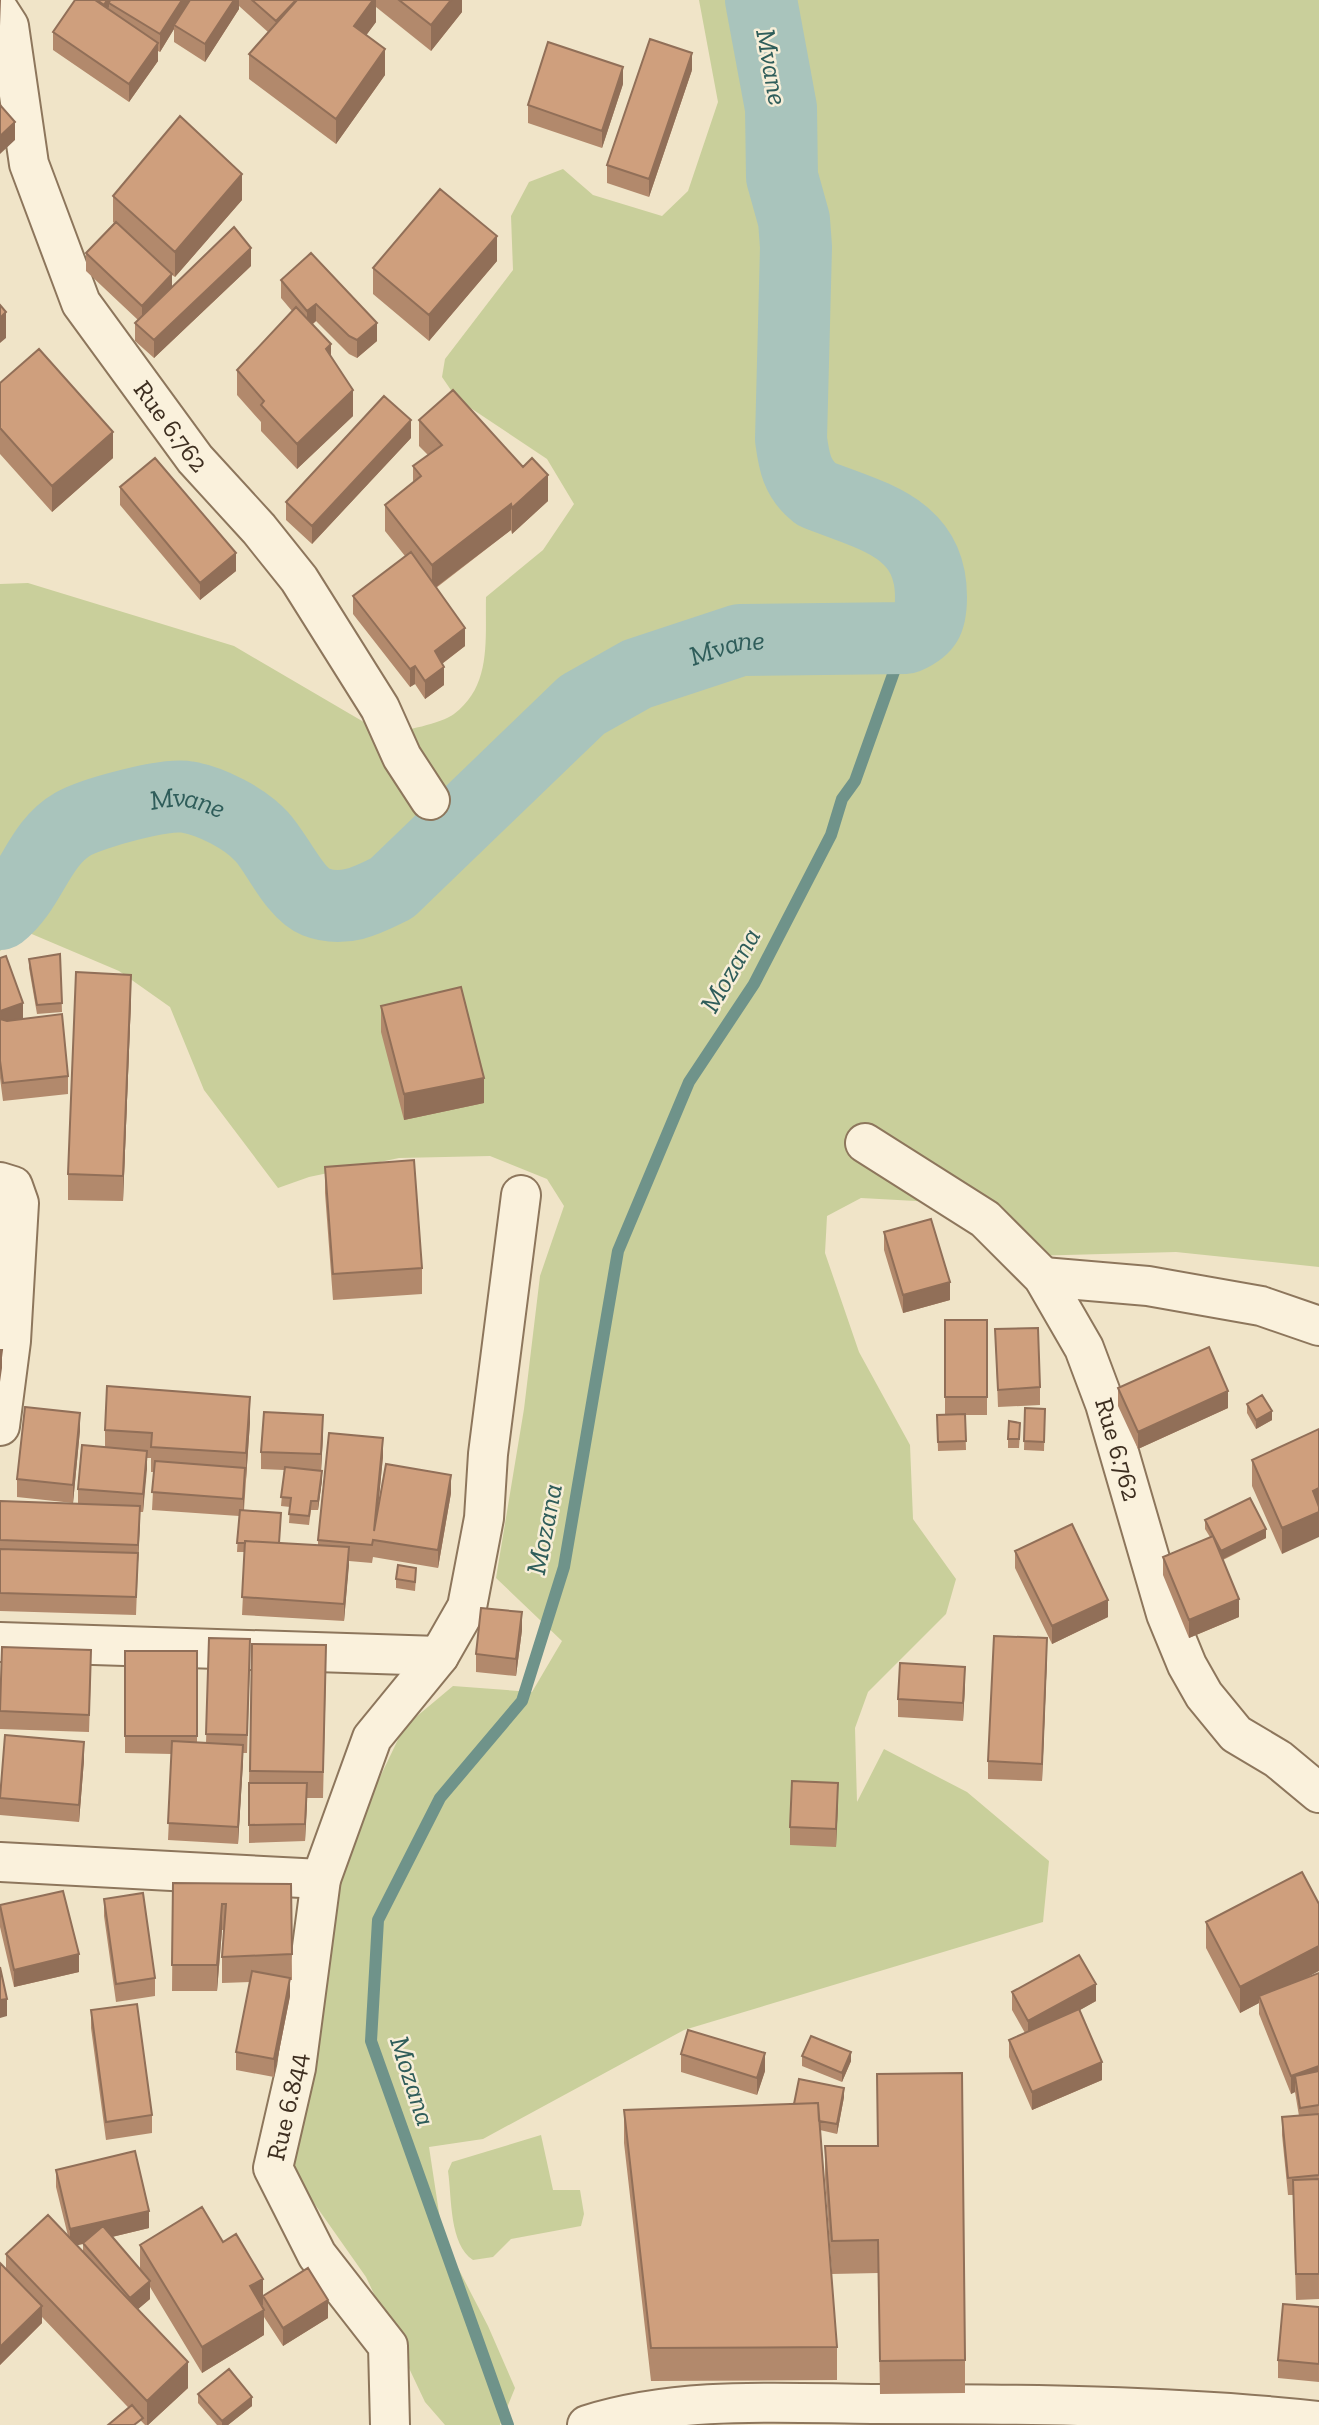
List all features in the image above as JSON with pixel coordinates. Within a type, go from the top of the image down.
[{"type":"street","name":"Rue 6.762","points":[[0,12],[9,26],[29,164],[81,303],[195,459],[259,529],[299,579],[380,708],[402,757],[430,800]]},
{"type":"street","name":"Rue 6.762","points":[[865,1143],[985,1219],[1042,1277],[1084,1348],[1104,1404],[1166,1614],[1187,1665],[1204,1695],[1236,1734],[1278,1759],[1319,1793]]},
{"type":"street","points":[[0,1182],[13,1186],[19,1203],[11,1341],[0,1426]]},
{"type":"street","name":"Rue 6.844","points":[[390,2425],[388,2346],[317,2255],[273,2168],[296,2068],[321,1879],[372,1738],[439,1656],[467,1607],[477,1568],[521,1195]]},
{"type":"street","points":[[1042,1277],[1148,1286],[1248,1303],[1319,1326]]},
{"type":"street","points":[[0,1642],[439,1656]]},
{"type":"street","points":[[0,1862],[321,1879]]},
{"type":"street","points":[[587,2425],[606,2419],[707,2403],[970,2404],[1250,2414],[1319,2421]]},
{"type":"green space","points":[[699,0],[1319,0],[1319,1267],[1176,1252],[1029,1256],[934,1202],[861,1198],[827,1216],[825,1253],[859,1352],[910,1445],[913,1519],[956,1579],[946,1614],[868,1692],[855,1728],[857,1802],[884,1749],[967,1792],[1049,1861],[1043,1922],[684,2030],[483,2139],[429,2147],[443,2239],[488,2326],[515,2388],[500,2425],[445,2425],[425,2402],[366,2277],[290,2169],[296,2068],[346,1848],[404,1727],[453,1686],[532,1692],[562,1641],[496,1578],[524,1409],[540,1276],[564,1206],[547,1179],[490,1156],[399,1158],[309,1177],[278,1188],[204,1090],[170,1007],[119,971],[27,932],[0,951],[0,584],[28,583],[234,646],[386,735],[432,724],[454,714],[466,703],[481,676],[486,597],[543,550],[574,504],[547,459],[457,399],[442,377],[445,359],[513,270],[511,216],[529,182],[563,169],[593,195],[662,216],[688,191],[718,102]]},
{"type":"green space","points":[[541,2135],[553,2190],[580,2190],[584,2214],[581,2226],[511,2239],[493,2257],[473,2260],[465,2253],[456,2232],[448,2171],[452,2162]]},
{"type":"building","points":[[75,0],[95,0],[158,43],[129,84],[53,32]]},
{"type":"building","points":[[110,0],[182,0],[160,34],[109,3]]},
{"type":"building","points":[[190,0],[234,0],[205,44],[174,25]]},
{"type":"building","points":[[252,0],[296,0],[276,21]]},
{"type":"building","points":[[297,0],[373,0],[354,26],[385,49],[336,119],[249,54]]},
{"type":"building","points":[[399,0],[451,0],[431,25]]},
{"type":"building","points":[[650,39],[692,53],[649,179],[607,165]]},
{"type":"building","points":[[548,42],[623,67],[602,131],[528,105]]},
{"type":"building","points":[[0,105],[15,122],[0,136]]},
{"type":"building","points":[[180,116],[242,174],[175,252],[113,196]]},
{"type":"building","points":[[440,189],[497,236],[429,315],[373,268]]},
{"type":"building","points":[[116,222],[172,274],[142,306],[86,253]]},
{"type":"building","points":[[234,227],[251,248],[154,340],[135,323]]},
{"type":"building","points":[[311,253],[377,323],[357,340],[349,336],[316,304],[307,311],[281,280]]},
{"type":"building","points":[[0,305],[6,312],[0,318]]},
{"type":"building","points":[[296,307],[331,344],[326,349],[353,390],[297,444],[261,405],[264,401],[237,370]]},
{"type":"building","points":[[39,349],[113,432],[52,486],[0,428],[0,383]]},
{"type":"building","points":[[453,390],[523,467],[532,458],[548,475],[512,508],[511,504],[432,565],[385,505],[421,476],[413,466],[442,445],[419,420]]},
{"type":"building","points":[[384,396],[411,420],[312,526],[286,502]]},
{"type":"building","points":[[155,458],[236,553],[200,583],[120,487]]},
{"type":"building","points":[[411,552],[465,628],[435,651],[444,667],[425,681],[415,666],[410,669],[353,596]]},
{"type":"building","points":[[60,954],[62,1003],[37,1005],[29,959]]},
{"type":"building","points":[[6,956],[23,1003],[0,1011],[0,958]]},
{"type":"building","points":[[76,972],[131,975],[123,1176],[68,1174]]},
{"type":"building","points":[[461,987],[484,1078],[404,1094],[381,1006]]},
{"type":"building","points":[[62,1014],[68,1076],[3,1083],[0,1019],[7,1021]]},
{"type":"building","points":[[414,1160],[422,1268],[333,1274],[325,1167]]},
{"type":"building","points":[[931,1219],[950,1282],[903,1295],[884,1232]]},
{"type":"building","points":[[945,1320],[987,1320],[987,1397],[945,1397]]},
{"type":"building","points":[[1038,1328],[1040,1387],[998,1390],[995,1329]]},
{"type":"building","points":[[1209,1347],[1228,1391],[1138,1432],[1118,1388]]},
{"type":"building","points":[[107,1386],[250,1397],[246,1453],[151,1447],[152,1433],[105,1430]]},
{"type":"building","points":[[1262,1395],[1272,1411],[1256,1420],[1247,1404]]},
{"type":"building","points":[[25,1407],[80,1413],[73,1485],[17,1479]]},
{"type":"building","points":[[1025,1408],[1045,1409],[1044,1442],[1024,1441]]},
{"type":"building","points":[[264,1412],[323,1415],[321,1454],[261,1452]]},
{"type":"building","points":[[965,1414],[966,1441],[938,1442],[937,1415]]},
{"type":"building","points":[[1009,1421],[1020,1423],[1019,1439],[1008,1439]]},
{"type":"building","points":[[1319,1429],[1319,1488],[1313,1491],[1319,1512],[1282,1528],[1252,1460]]},
{"type":"building","points":[[329,1433],[383,1438],[374,1531],[386,1464],[451,1475],[438,1550],[373,1540],[372,1545],[318,1540]]},
{"type":"building","points":[[82,1445],[147,1451],[143,1494],[78,1489]]},
{"type":"building","points":[[155,1461],[245,1468],[243,1499],[152,1492]]},
{"type":"building","points":[[285,1467],[322,1471],[318,1501],[311,1501],[309,1516],[289,1514],[291,1498],[281,1497]]},
{"type":"building","points":[[1250,1498],[1266,1529],[1221,1551],[1205,1520]]},
{"type":"building","points":[[0,1501],[140,1506],[138,1545],[0,1540]]},
{"type":"building","points":[[240,1510],[281,1513],[279,1543],[237,1543]]},
{"type":"building","points":[[1072,1524],[1108,1600],[1052,1626],[1015,1551]]},
{"type":"building","points":[[1213,1536],[1239,1599],[1189,1620],[1163,1557]]},
{"type":"building","points":[[245,1541],[349,1547],[344,1604],[242,1597]]},
{"type":"building","points":[[0,1549],[138,1553],[136,1597],[0,1593]]},
{"type":"building","points":[[398,1565],[416,1568],[415,1582],[396,1579]]},
{"type":"building","points":[[481,1608],[522,1612],[516,1659],[476,1654]]},
{"type":"building","points":[[994,1636],[1047,1638],[1042,1764],[988,1761]]},
{"type":"building","points":[[209,1638],[250,1639],[247,1735],[206,1734]]},
{"type":"building","points":[[252,1644],[326,1645],[323,1772],[250,1771]]},
{"type":"building","points":[[2,1647],[91,1650],[89,1715],[0,1711]]},
{"type":"building","points":[[125,1651],[197,1651],[197,1736],[125,1736]]},
{"type":"building","points":[[900,1663],[965,1667],[963,1703],[898,1699]]},
{"type":"building","points":[[5,1735],[84,1742],[79,1805],[0,1798]]},
{"type":"building","points":[[172,1741],[243,1745],[238,1827],[168,1823]]},
{"type":"building","points":[[792,1781],[838,1783],[836,1829],[790,1827]]},
{"type":"building","points":[[249,1783],[307,1783],[305,1824],[249,1825]]},
{"type":"building","points":[[1302,1872],[1319,1904],[1319,1946],[1240,1987],[1206,1922]]},
{"type":"building","points":[[173,1883],[291,1884],[292,1954],[222,1957],[226,1904],[222,1904],[217,1965],[172,1965]]},
{"type":"building","points":[[63,1891],[79,1954],[14,1970],[0,1905]]},
{"type":"building","points":[[143,1893],[155,1978],[116,1984],[104,1899]]},
{"type":"building","points":[[1079,1955],[1096,1984],[1028,2021],[1012,1992]]},
{"type":"building","points":[[0,1967],[7,1999],[0,2000]]},
{"type":"building","points":[[252,1971],[290,1978],[274,2059],[236,2052]]},
{"type":"building","points":[[1319,1973],[1319,2066],[1291,2076],[1259,1996]]},
{"type":"building","points":[[137,2004],[152,2115],[106,2122],[91,2010]]},
{"type":"building","points":[[1079,2009],[1102,2062],[1032,2092],[1009,2040]]},
{"type":"building","points":[[688,2030],[765,2053],[757,2078],[681,2054]]},
{"type":"building","points":[[811,2036],[851,2052],[842,2073],[802,2056]]},
{"type":"building","points":[[1319,2071],[1319,2105],[1300,2108],[1295,2076]]},
{"type":"building","points":[[962,2073],[965,2360],[880,2361],[878,2240],[832,2241],[825,2146],[878,2146],[877,2074]]},
{"type":"building","points":[[799,2079],[844,2088],[837,2124],[819,2121],[818,2103],[794,2104]]},
{"type":"building","points":[[818,2103],[837,2347],[651,2348],[624,2110]]},
{"type":"building","points":[[1319,2114],[1319,2175],[1288,2178],[1282,2117]]},
{"type":"building","points":[[135,2151],[149,2211],[70,2229],[56,2170]]},
{"type":"building","points":[[1319,2179],[1319,2274],[1296,2274],[1293,2180]]},
{"type":"building","points":[[202,2207],[223,2242],[236,2234],[263,2279],[250,2286],[264,2310],[202,2347],[140,2245]]},
{"type":"building","points":[[48,2215],[188,2362],[147,2401],[6,2254]]},
{"type":"building","points":[[103,2226],[150,2281],[130,2298],[83,2243]]},
{"type":"building","points":[[0,2263],[42,2306],[0,2347]]},
{"type":"building","points":[[308,2268],[328,2300],[283,2328],[263,2296]]},
{"type":"building","points":[[1283,2304],[1319,2307],[1319,2364],[1278,2360]]},
{"type":"building","points":[[229,2369],[252,2397],[222,2421],[198,2394]]},
{"type":"building","points":[[132,2405],[143,2418],[134,2425],[108,2425]]},
{"type":"waterway","name":"Mvane","points":[[0,914],[20,893],[51,843],[73,824],[129,805],[177,797],[206,802],[246,823],[268,844],[300,890],[316,902],[336,906],[356,904],[392,888],[582,705],[637,674],[740,640],[906,638],[923,627],[929,618],[931,597],[928,573],[921,554],[909,539],[894,527],[857,509],[816,494],[805,482],[795,463],[791,439],[796,247],[794,220],[782,177],[781,108],[761,0]]},
{"type":"waterway","name":"Mozana","points":[[508,2425],[371,2041],[378,1920],[440,1798],[522,1701],[564,1567],[618,1251],[689,1082],[754,984],[831,835],[842,799],[855,781],[906,638]]}]
